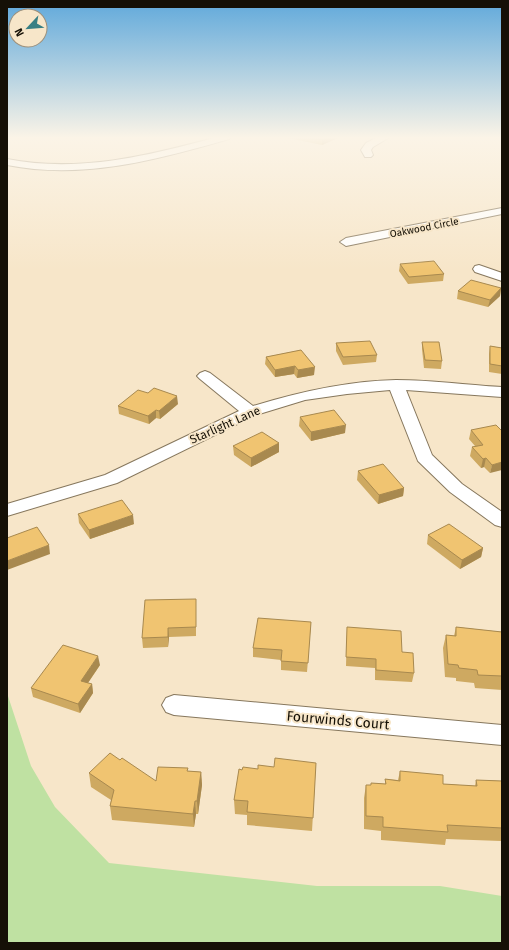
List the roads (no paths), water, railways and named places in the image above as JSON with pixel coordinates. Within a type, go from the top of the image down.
[{"type":"street","name":"Oakwood Circle","points":[[346,242],[502,211]]},
{"type":"street","points":[[479,269],[502,277]]},
{"type":"street","points":[[205,376],[250,412]]},
{"type":"street","points":[[396,385],[424,457],[456,488],[502,521]]},
{"type":"street","name":"Starlight Lane","points":[[7,510],[111,479],[250,412],[303,396],[347,389],[396,385],[502,392]]},
{"type":"street","name":"Fourwinds Court","points":[[174,705],[502,735]]}]
